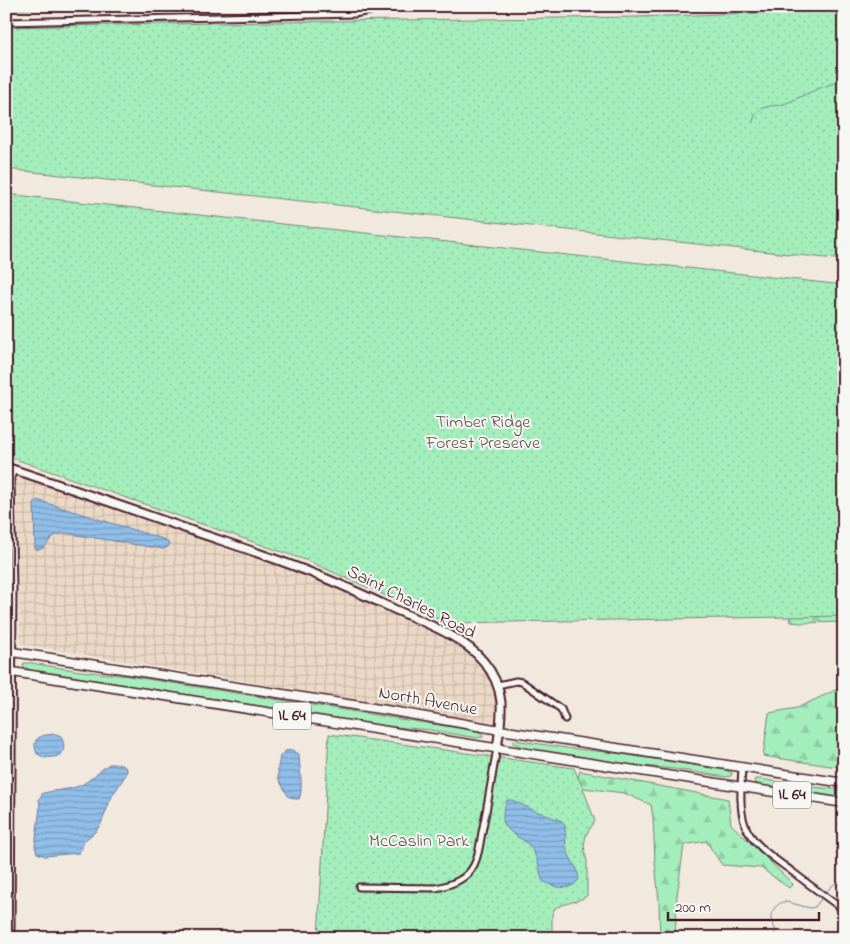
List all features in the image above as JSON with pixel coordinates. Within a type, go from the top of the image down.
[{"type":"main road","name":"North Avenue","points":[[10,651],[844,783]]},
{"type":"main road","name":"North Avenue","points":[[10,671],[844,803]]},
{"type":"street","points":[[6,22],[354,14],[372,8]]},
{"type":"street","name":"Saint Charles Road","points":[[6,466],[315,574],[420,621],[462,643],[484,662],[498,685],[501,708],[500,730],[488,807],[473,866],[462,879],[448,886],[436,888],[359,887]]},
{"type":"street","points":[[11,938],[10,651],[13,587],[11,478],[14,469]]},
{"type":"street","points":[[498,685],[522,682],[561,708],[565,719]]},
{"type":"street","points":[[742,768],[743,817],[745,827],[750,835],[774,858],[844,910]]},
{"type":"shaded area","points":[[16,475],[328,583],[441,634],[469,654],[487,674],[494,690],[494,723],[20,644]]},
{"type":"green space","points":[[6,6],[144,6],[6,10]]},
{"type":"green space","points":[[258,6],[325,6],[325,11],[257,13]]},
{"type":"green space","points":[[844,10],[844,260],[6,169],[6,27],[636,17]]},
{"type":"green space","name":"Timber Ridge Forest Preserve","points":[[6,194],[844,285],[844,616],[447,623],[308,561],[6,456]]},
{"type":"green space","points":[[844,608],[844,622],[800,623],[791,622],[789,618],[800,613]]},
{"type":"green space","points":[[24,663],[128,676],[477,731],[483,734],[483,737],[477,738],[430,730],[385,726],[30,670],[23,666]]},
{"type":"green space","points":[[844,686],[844,768],[763,756],[769,713],[797,708]]},
{"type":"green space","name":"McCaslin Park","points":[[329,734],[574,768],[595,821],[586,835],[584,846],[587,862],[587,896],[555,908],[552,915],[552,938],[318,938]]},
{"type":"green space","points":[[514,740],[615,753],[725,770],[732,773],[731,776],[726,777],[624,764],[525,748],[513,743]]},
{"type":"green space","points":[[580,771],[728,799],[731,824],[793,884],[789,888],[761,868],[722,865],[706,841],[684,845],[677,895],[675,938],[660,938],[659,901],[651,805],[624,793],[583,788],[578,778]]},
{"type":"green space","points":[[755,779],[844,790],[844,799],[762,786],[754,782]]},
{"type":"water","points":[[37,500],[166,540],[169,544],[168,547],[163,549],[65,533],[53,537],[42,549],[35,549],[34,503]]},
{"type":"water","points":[[56,734],[61,736],[63,740],[64,747],[62,753],[45,758],[37,754],[35,748],[36,740],[42,736]]},
{"type":"water","points":[[292,750],[299,754],[301,784],[299,799],[288,796],[278,778],[280,756],[285,751]]},
{"type":"water","points":[[109,764],[123,766],[127,769],[127,773],[112,796],[101,824],[84,841],[79,853],[45,856],[37,853],[35,846],[40,807],[39,799],[43,793],[79,786]]},
{"type":"water","points":[[507,800],[512,800],[562,821],[565,826],[566,849],[577,870],[579,879],[576,883],[567,887],[556,887],[542,880],[534,852],[526,842],[512,833],[505,825],[503,812]]},
{"type":"waterway","points":[[753,122],[761,109],[784,104],[821,87],[844,81]]},
{"type":"waterway","points":[[826,892],[836,883],[844,882]]},
{"type":"waterway","points":[[773,938],[775,928],[771,916],[778,904],[787,902],[811,908],[815,907],[821,899]]}]
